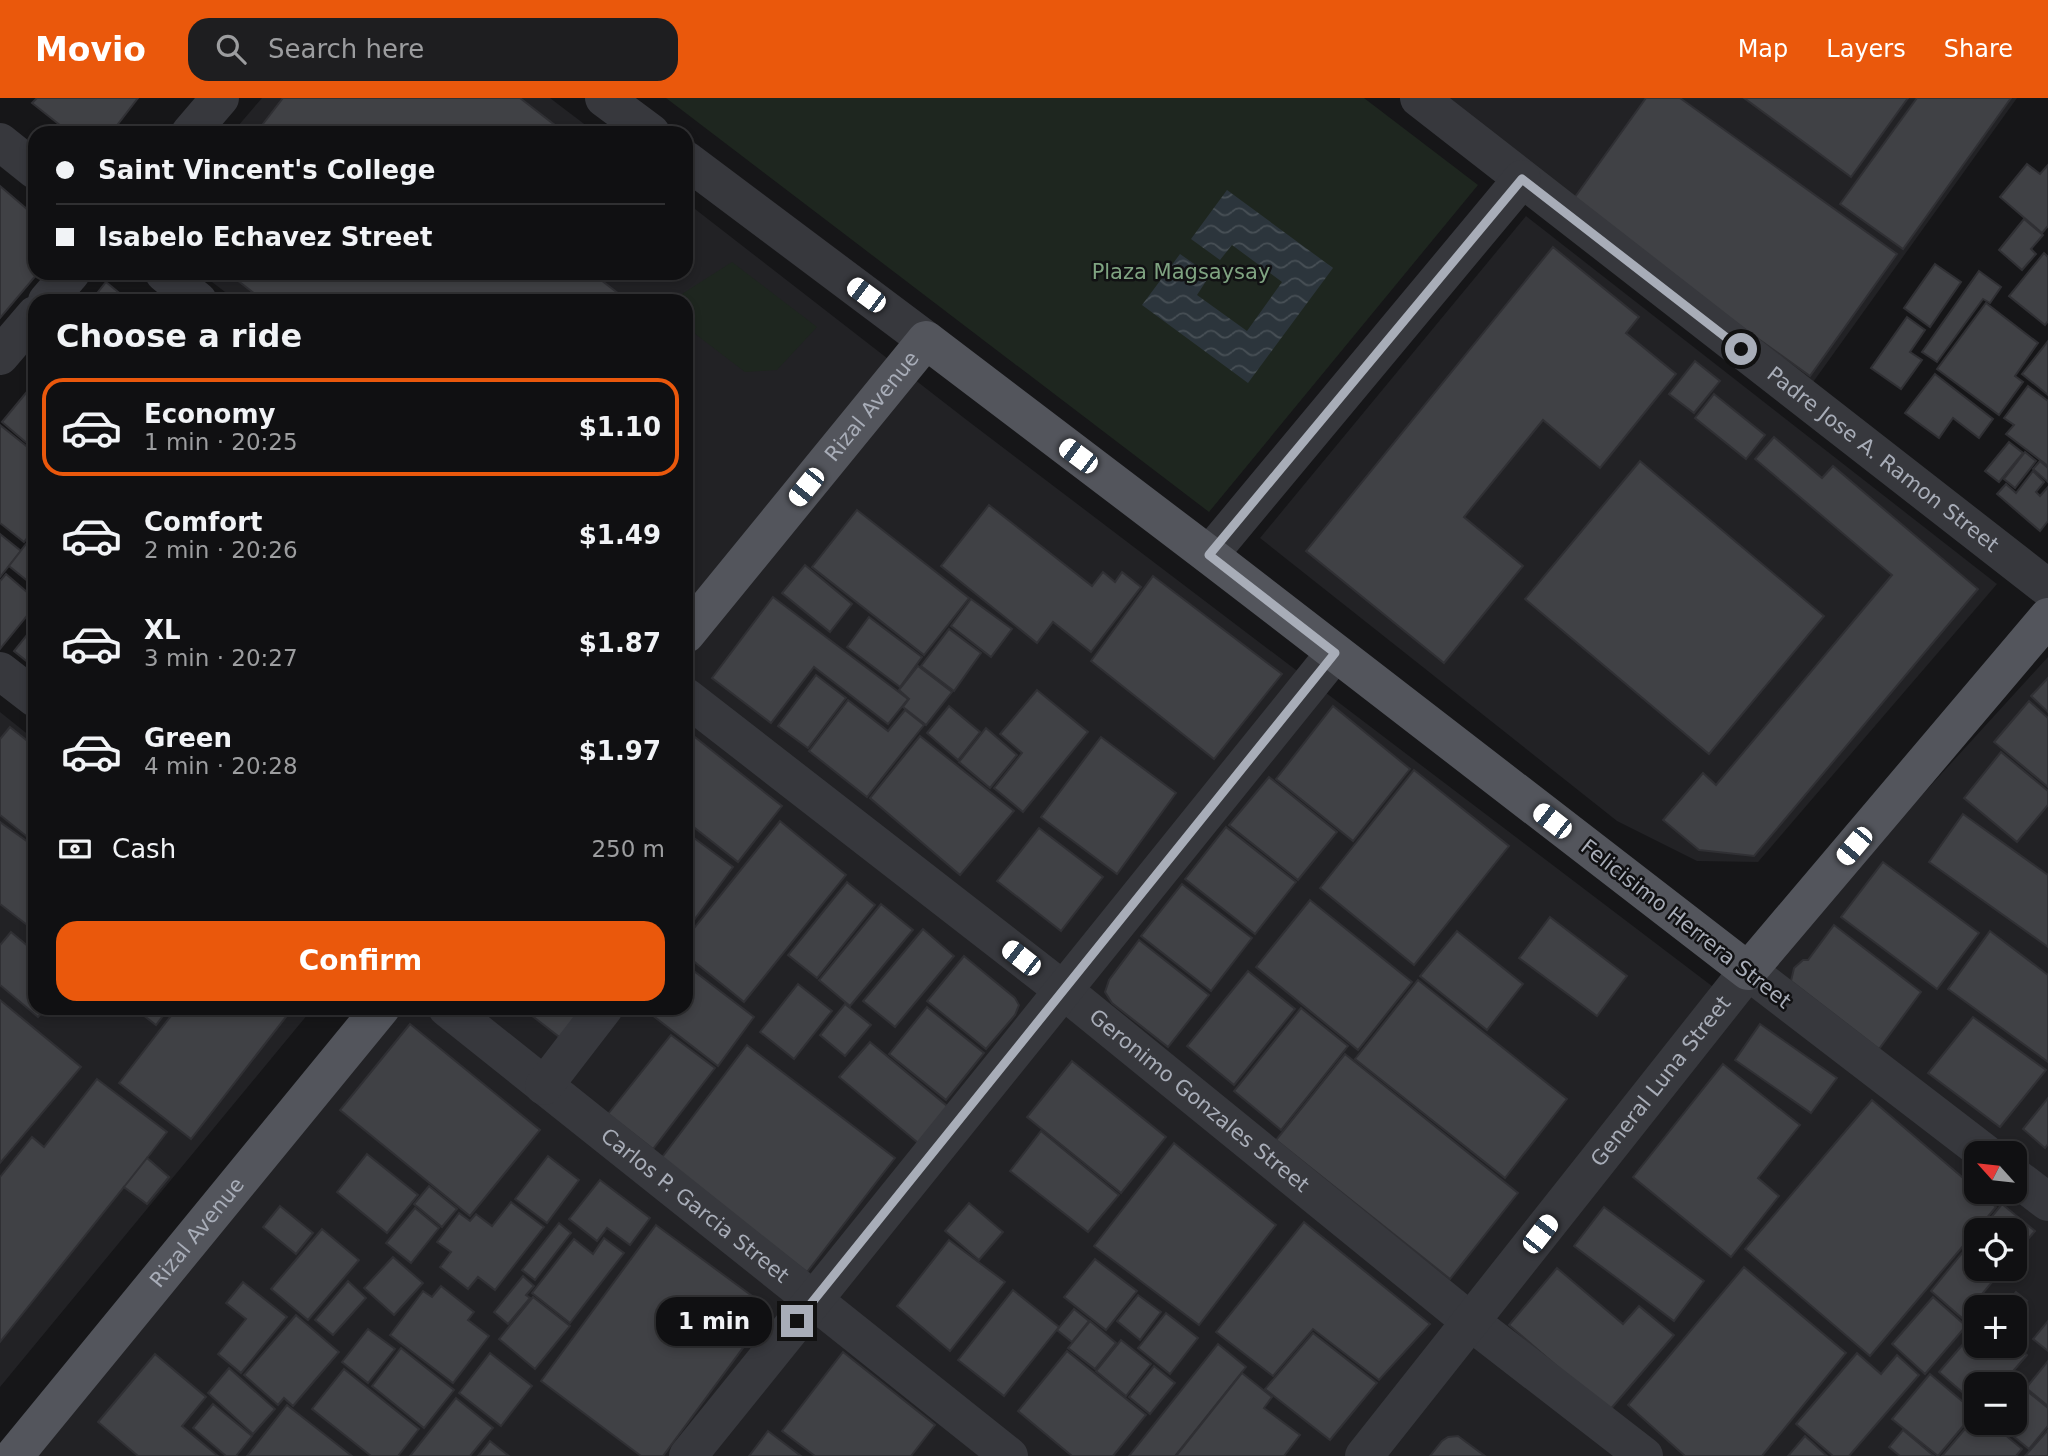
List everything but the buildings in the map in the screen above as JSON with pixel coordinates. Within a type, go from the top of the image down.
[{"type":"main road","name":"Felicisimo Herrera Street","points":[[926,341],[1209,555],[1748,971]]},
{"type":"main road","name":"Rizal Avenue","points":[[693,625],[926,341]]},
{"type":"main road","name":"General Luna Street","points":[[1748,971],[2048,617]]},
{"type":"main road","name":"Rizal Avenue","points":[[19,1454],[374,1015]]},
{"type":"street","points":[[196,126],[220,98]]},
{"type":"street","points":[[604,98],[642,126]]},
{"type":"street","name":"Padre Jose A. Ramon Street","points":[[1419,98],[2048,588]]},
{"type":"street","points":[[0,142],[28,164]]},
{"type":"street","name":"Felicisimo Herrera Street","points":[[693,165],[926,341]]},
{"type":"street","points":[[1209,555],[1522,179]]},
{"type":"street","points":[[53,294],[65,280]]},
{"type":"street","points":[[172,280],[190,294]]},
{"type":"street","points":[[0,355],[28,323]]},
{"type":"street","points":[[688,1456],[1335,653]]},
{"type":"street","points":[[0,671],[28,693]]},
{"type":"street","name":"Geronimo Gonzales Street","points":[[693,702],[1063,990],[1471,1322],[1644,1456]]},
{"type":"street","name":"Felicisimo Herrera Street","points":[[1748,971],[1969,1141]]},
{"type":"street","name":"General Luna Street","points":[[1364,1456],[1748,971]]},
{"type":"street","name":"Carlos P. Garcia Street","points":[[456,1015],[1009,1456]]},
{"type":"street","points":[[544,1086],[599,1015]]},
{"type":"street","points":[[2027,1186],[2048,1202]]},
{"type":"shaded area","points":[[262,98],[550,98],[587,126],[238,126]]},
{"type":"shaded area","points":[[1431,98],[2017,98],[1811,385]]},
{"type":"shaded area","points":[[693,207],[968,421],[1733,1002],[2048,657],[2048,1456],[35,1456],[353,1015],[693,1015],[693,294],[228,294],[209,280],[693,280]]},
{"type":"shaded area","points":[[1526,216],[1997,584],[1758,862],[1697,861],[1617,821],[1260,538]]},
{"type":"shaded area","points":[[0,712],[28,734],[28,1015],[307,1015],[0,1387]]},
{"type":"green space","name":"Plaza Magsaysay","points":[[666,98],[1364,98],[1478,185],[1209,512]]},
{"type":"green space","points":[[732,262],[817,327],[777,370],[745,372],[693,332],[693,294],[682,294]]},
{"type":"water","points":[[1227,190],[1333,268],[1248,383],[1142,305],[1180,254],[1210,275],[1197,295],[1247,331],[1282,282],[1232,245],[1220,260],[1191,239]]},
{"type":"route","points":[[797,1321],[1335,653],[1209,555],[1522,179],[1741,349]]}]
